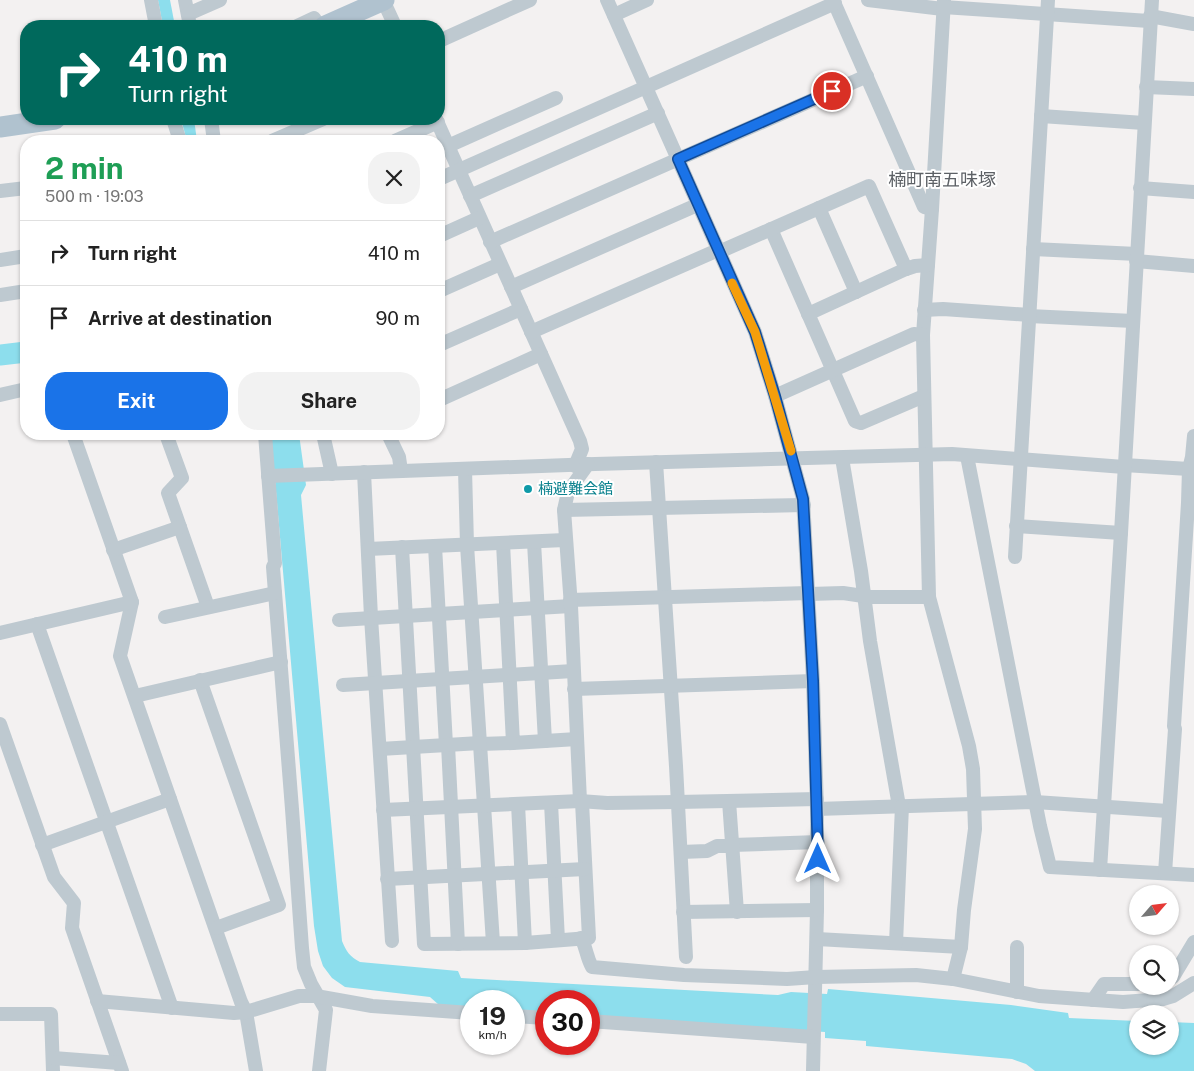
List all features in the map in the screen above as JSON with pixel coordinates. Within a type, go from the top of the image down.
[{"type":"main road","points":[[339,20],[384,0]]},
{"type":"main road","points":[[0,127],[20,124]]},
{"type":"street","points":[[151,0],[155,20]]},
{"type":"street","points":[[185,0],[189,20],[220,0]]},
{"type":"street","points":[[384,0],[392,20]]},
{"type":"street","points":[[445,38],[530,0]]},
{"type":"street","points":[[608,0],[755,332],[792,456],[804,505],[813,681],[818,842],[816,977],[812,1071]]},
{"type":"street","points":[[614,15],[647,0]]},
{"type":"street","points":[[868,0],[943,5],[1048,7],[1194,24]]},
{"type":"street","points":[[1100,870],[1152,0]]},
{"type":"street","points":[[445,176],[647,88],[834,2],[924,207],[932,209]]},
{"type":"street","points":[[943,5],[923,335],[930,597],[969,746],[973,769],[974,828],[961,947],[953,979]]},
{"type":"street","points":[[1015,557],[1048,7]]},
{"type":"street","points":[[490,242],[867,76]]},
{"type":"street","points":[[1146,86],[1194,89]]},
{"type":"street","points":[[448,146],[556,98]]},
{"type":"street","points":[[470,196],[658,113]]},
{"type":"street","points":[[1040,116],[1144,123]]},
{"type":"street","points":[[286,135],[309,125]]},
{"type":"street","points":[[407,135],[427,125]]},
{"type":"street","points":[[402,547],[424,944],[525,943],[589,938],[564,510],[568,492],[581,465],[582,449],[445,139]]},
{"type":"street","points":[[531,332],[869,186],[906,269]]},
{"type":"street","points":[[1140,188],[1194,192]]},
{"type":"street","points":[[0,191],[20,189]]},
{"type":"street","points":[[511,287],[698,205]]},
{"type":"street","points":[[819,208],[856,292]]},
{"type":"street","points":[[445,233],[480,218]]},
{"type":"street","points":[[770,229],[855,421],[861,423],[924,396]]},
{"type":"street","points":[[1033,249],[1136,258],[1194,266]]},
{"type":"street","points":[[0,260],[20,257]]},
{"type":"street","points":[[445,288],[500,264]]},
{"type":"street","points":[[808,314],[906,269],[928,265]]},
{"type":"street","points":[[0,295],[20,292]]},
{"type":"street","points":[[445,342],[520,309]]},
{"type":"street","points":[[924,310],[943,309],[1133,321]]},
{"type":"street","points":[[775,396],[914,334],[923,335]]},
{"type":"street","points":[[445,397],[541,354]]},
{"type":"street","points":[[0,395],[20,390]]},
{"type":"street","points":[[1165,873],[1189,469],[1194,436]]},
{"type":"street","points":[[80,440],[113,550],[132,602],[120,656],[246,1012],[256,1071]]},
{"type":"street","points":[[168,440],[182,478],[168,492],[208,607]]},
{"type":"street","points":[[266,440],[270,476],[276,593],[304,967],[316,996],[326,1010],[319,1071]]},
{"type":"street","points":[[324,440],[332,474]]},
{"type":"street","points":[[391,440],[399,457],[401,471]]},
{"type":"street","points":[[270,476],[308,473],[332,474],[792,456],[842,458],[925,450],[967,456],[1020,460],[1189,469]]},
{"type":"street","points":[[967,456],[1035,802],[1050,867],[1194,875]]},
{"type":"street","points":[[842,458],[900,806],[896,943]]},
{"type":"street","points":[[656,462],[666,596],[686,957]]},
{"type":"street","points":[[465,469],[467,545],[492,944]]},
{"type":"street","points":[[364,472],[371,617],[392,941]]},
{"type":"street","points":[[564,510],[804,505]]},
{"type":"street","points":[[1016,526],[1121,533]]},
{"type":"street","points":[[113,550],[180,527]]},
{"type":"street","points":[[368,549],[565,540]]},
{"type":"street","points":[[534,542],[545,741]]},
{"type":"street","points":[[503,543],[513,743]]},
{"type":"street","points":[[435,546],[458,944]]},
{"type":"street","points":[[166,617],[276,593]]},
{"type":"street","points":[[339,620],[537,608],[570,603],[666,596],[843,593],[864,597],[930,597]]},
{"type":"street","points":[[0,633],[132,602]]},
{"type":"street","points":[[38,624],[172,1008]]},
{"type":"street","points":[[135,696],[281,662]]},
{"type":"street","points":[[343,686],[573,671]]},
{"type":"street","points":[[200,680],[279,905],[216,928]]},
{"type":"street","points":[[574,689],[813,681]]},
{"type":"street","points":[[0,724],[54,877],[74,903],[72,928],[121,1067],[53,1065],[51,1014],[0,1014]]},
{"type":"street","points":[[380,749],[577,739]]},
{"type":"street","points":[[42,845],[170,799]]},
{"type":"street","points":[[383,810],[551,802],[729,801],[900,806],[1035,802],[1168,811]]},
{"type":"street","points":[[729,801],[737,912]]},
{"type":"street","points":[[551,802],[558,940]]},
{"type":"street","points":[[518,804],[525,943]]},
{"type":"street","points":[[681,852],[707,850],[717,846],[818,842]]},
{"type":"street","points":[[387,879],[585,869]]},
{"type":"street","points":[[683,912],[817,910]]},
{"type":"street","points":[[581,938],[585,945],[586,957],[592,967],[684,975],[787,979],[916,975],[953,979],[1039,996],[1122,1002],[1163,999],[1173,996],[1194,983]]},
{"type":"street","points":[[817,938],[961,947]]},
{"type":"street","points":[[1179,967],[1194,942]]},
{"type":"street","points":[[1017,947],[1017,992]]},
{"type":"street","points":[[1093,1000],[1104,984],[1129,984]]},
{"type":"street","points":[[98,1001],[234,1013],[246,1012],[299,996],[316,996],[372,1006],[460,1012]]},
{"type":"street","points":[[600,1022],[813,1036]]},
{"type":"water","points":[[158,0],[170,0],[174,20],[162,20]]},
{"type":"water","points":[[183,125],[195,125],[196,135],[185,135]]},
{"type":"water","points":[[272,440],[300,440],[306,485],[301,495],[342,941],[351,956],[360,962],[458,971],[461,978],[778,995],[791,992],[827,994],[828,989],[1011,1005],[1068,1013],[1069,1018],[1129,1021],[1129,1055],[1179,1055],[1179,1022],[1194,1023],[1194,1071],[1035,1071],[1026,1064],[1012,1059],[866,1046],[866,1041],[825,1038],[825,1032],[600,1017],[600,990],[535,990],[535,1012],[525,1011],[525,990],[460,990],[460,1006],[439,1005],[430,997],[345,987],[332,978],[323,966],[318,951],[314,926]]},
{"type":"waterway","points":[[0,355],[20,353]]},
{"type":"slow traffic","points":[[732,283],[755,332],[791,451]]},
{"type":"place","name":"楠避難会館","points":[[528,489]]},
{"type":"district","name":"楠町南五味塚","points":[[942,180]]},
{"type":"route","points":[[818,859],[813,681],[803,499],[775,396],[755,332],[678,159],[832,91]]}]
